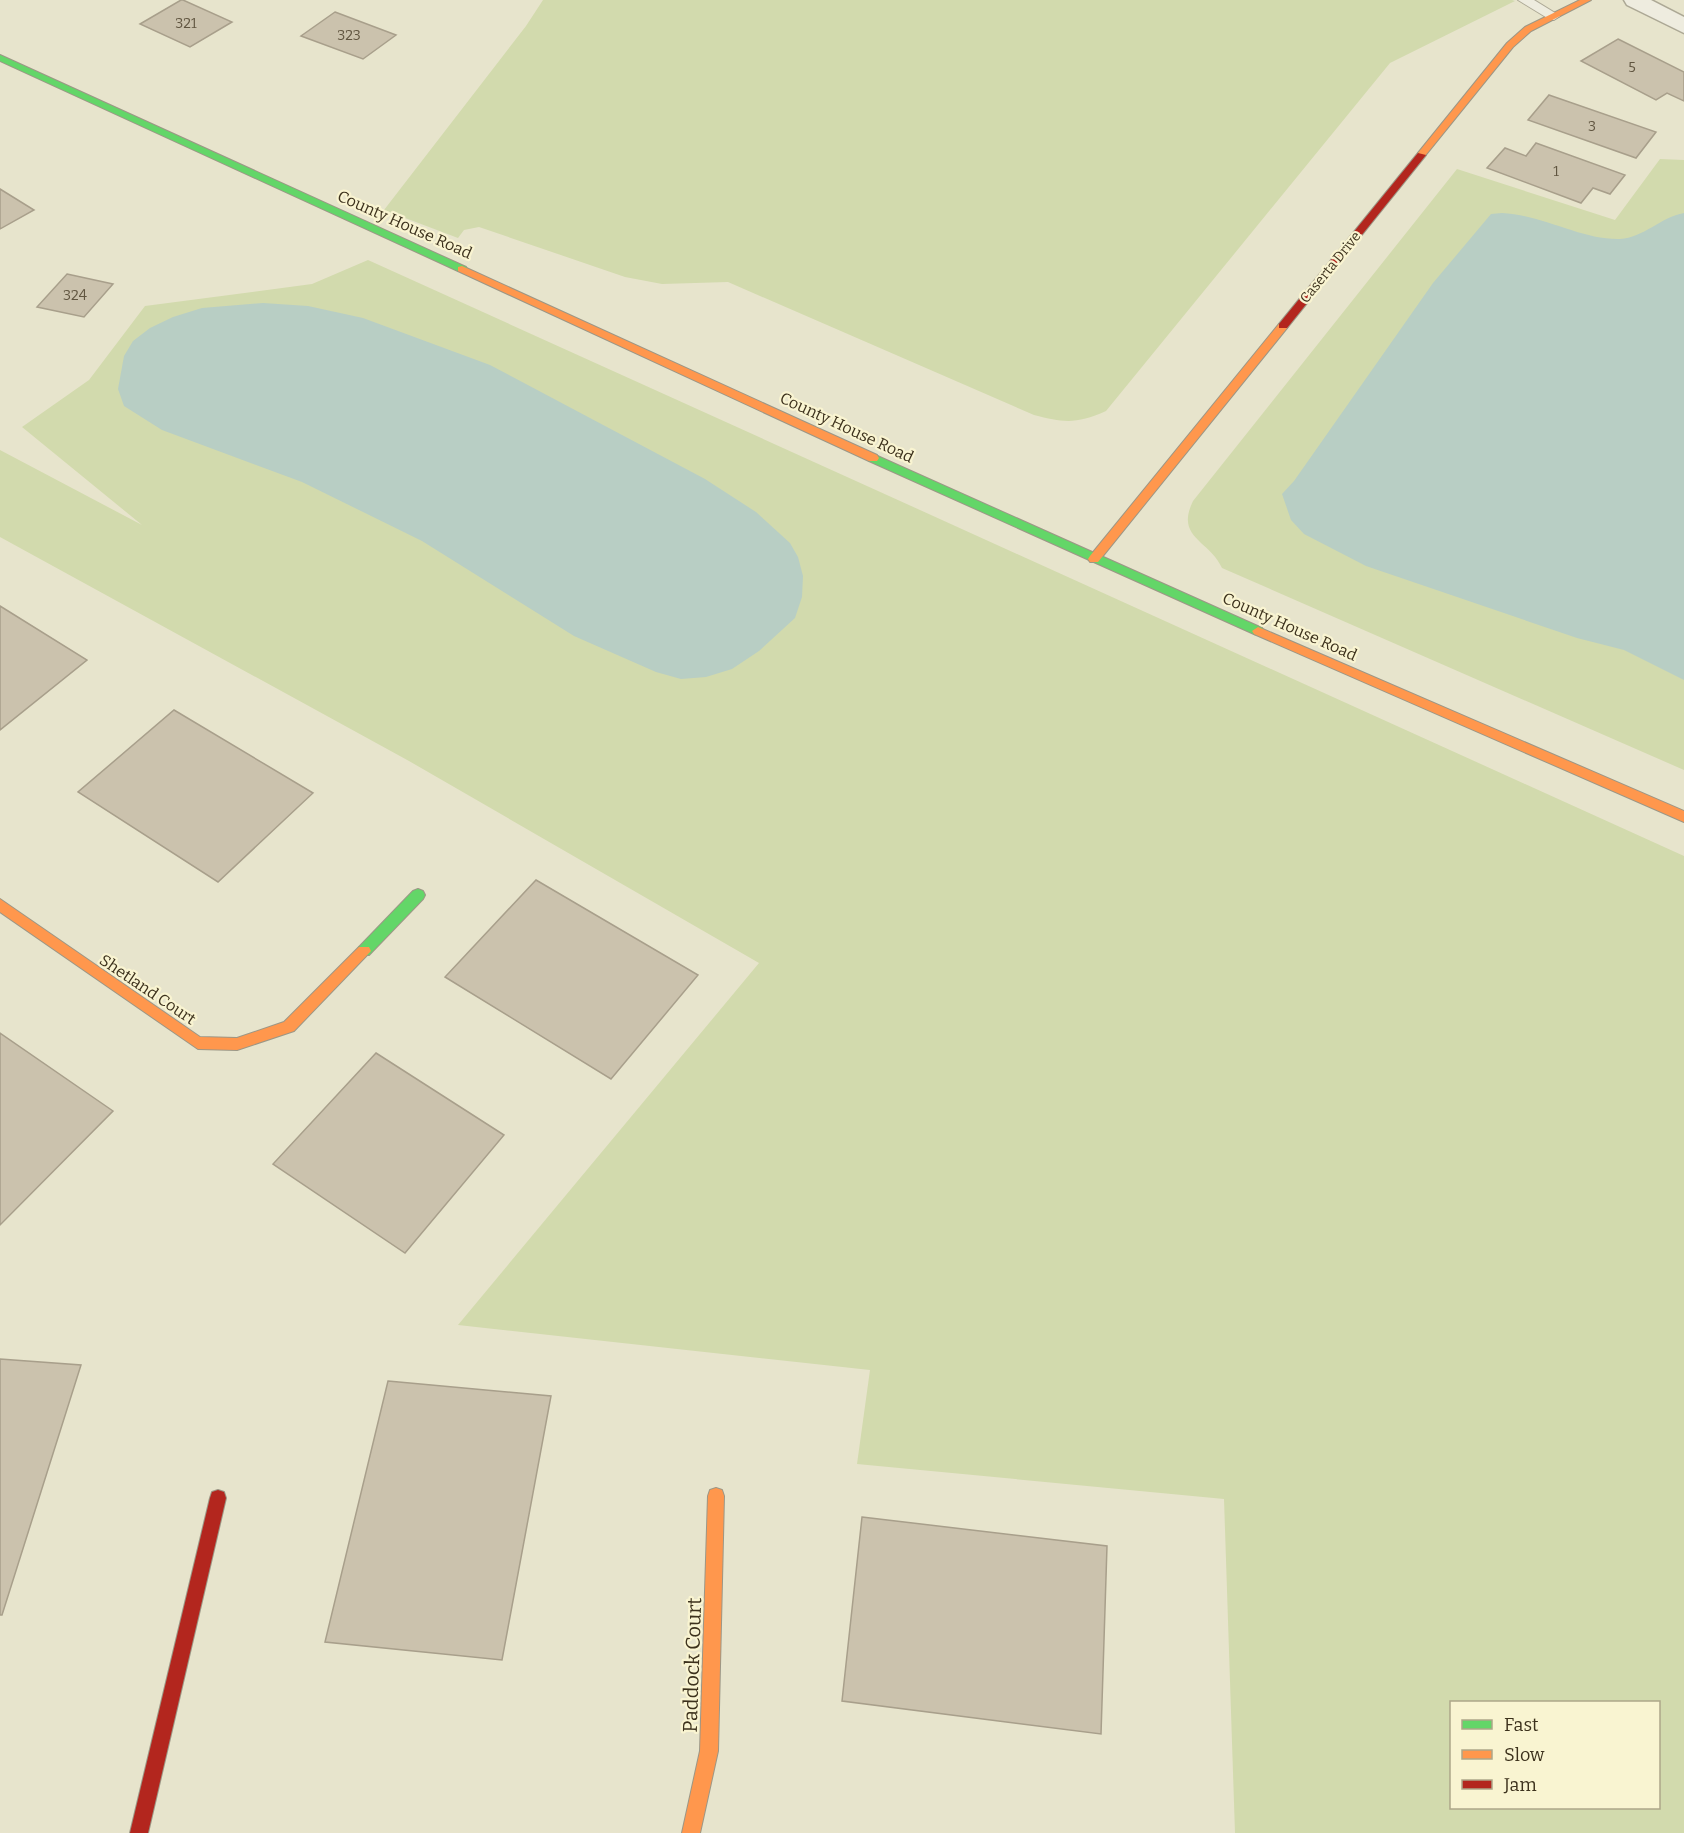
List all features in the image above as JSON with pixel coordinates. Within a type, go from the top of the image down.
[{"type":"street","name":"Caserta Drive","points":[[1094,559],[1510,45],[1528,29],[1587,0]]},
{"type":"street","points":[[1635,0],[1684,26]]},
{"type":"street","name":"County House Road","points":[[0,58],[1094,559],[1684,817]]},
{"type":"street","name":"Shetland Court","points":[[0,905],[198,1043],[237,1044],[289,1027],[418,895]]},
{"type":"street","name":"Paddock Court","points":[[691,1833],[709,1751],[717,1496]]},
{"type":"street","points":[[140,1833],[218,1498]]},
{"type":"lane","points":[[1524,0],[1554,16]]},
{"type":"green space","points":[[543,0],[1515,1],[1390,63],[1106,411],[1070,421],[1034,415],[728,282],[662,284],[625,277],[479,227],[464,230],[458,238],[384,210],[526,26]]},
{"type":"green space","points":[[1660,159],[1684,160],[1684,770],[1222,568],[1196,538],[1188,523],[1193,501],[1457,169],[1615,220]]},
{"type":"green space","points":[[368,260],[1684,856],[1684,1833],[1235,1833],[1224,1499],[857,1464],[870,1370],[458,1325],[759,963],[409,761],[0,537],[0,450],[142,525],[22,427],[89,380],[145,306],[312,284]]},
{"type":"shaded area","points":[[1502,213],[1533,218],[1591,236],[1620,239],[1636,235],[1684,213],[1684,680],[1624,650],[1577,638],[1366,566],[1304,534],[1291,520],[1282,494],[1294,481],[1433,283],[1491,214]]},
{"type":"shaded area","points":[[263,303],[308,306],[363,318],[490,365],[705,479],[756,512],[790,543],[798,557],[803,576],[802,597],[795,618],[759,651],[732,669],[706,677],[681,679],[656,672],[574,636],[422,541],[302,482],[162,430],[124,406],[118,389],[124,356],[133,341],[150,328],[173,317],[202,308]]},
{"type":"building","points":[[181,0],[232,22],[190,47],[140,24]]},
{"type":"building","points":[[335,12],[396,35],[363,59],[301,36]]},
{"type":"building","points":[[1618,39],[1684,72],[1684,101],[1667,93],[1656,100],[1581,61]]},
{"type":"building","points":[[1549,95],[1656,132],[1636,158],[1528,120]]},
{"type":"building","points":[[1536,143],[1625,175],[1610,194],[1593,188],[1581,203],[1487,168],[1505,148],[1526,156]]},
{"type":"building","points":[[0,189],[34,210],[0,229]]},
{"type":"building","points":[[67,274],[113,284],[84,317],[37,307]]},
{"type":"building","points":[[0,606],[87,660],[0,730]]},
{"type":"building","points":[[174,710],[313,793],[218,882],[78,792]]},
{"type":"building","points":[[536,880],[698,975],[611,1079],[445,977]]},
{"type":"building","points":[[0,1033],[113,1111],[0,1225]]},
{"type":"building","points":[[376,1053],[504,1135],[405,1253],[273,1164]]},
{"type":"building","points":[[0,1359],[81,1365],[2,1615],[0,1615]]},
{"type":"building","points":[[388,1381],[551,1396],[502,1660],[325,1642]]},
{"type":"building","points":[[862,1517],[1107,1546],[1101,1734],[842,1701]]},
{"type":"traffic: fast","points":[[0,58],[462,269]]},
{"type":"traffic: fast","points":[[873,458],[1258,631]]},
{"type":"traffic: fast","points":[[364,951],[418,895]]},
{"type":"traffic: slow","points":[[1421,155],[1510,45],[1528,29],[1587,0]]},
{"type":"traffic: slow","points":[[462,269],[873,458]]},
{"type":"traffic: slow","points":[[1094,559],[1283,326]]},
{"type":"traffic: slow","points":[[1258,631],[1684,817]]},
{"type":"traffic: slow","points":[[0,905],[198,1043],[237,1044],[289,1027],[364,951]]},
{"type":"traffic: slow","points":[[691,1833],[709,1751],[716,1496]]},
{"type":"traffic: jam","points":[[1283,326],[1421,155]]},
{"type":"traffic: jam","points":[[139,1833],[218,1498]]}]
